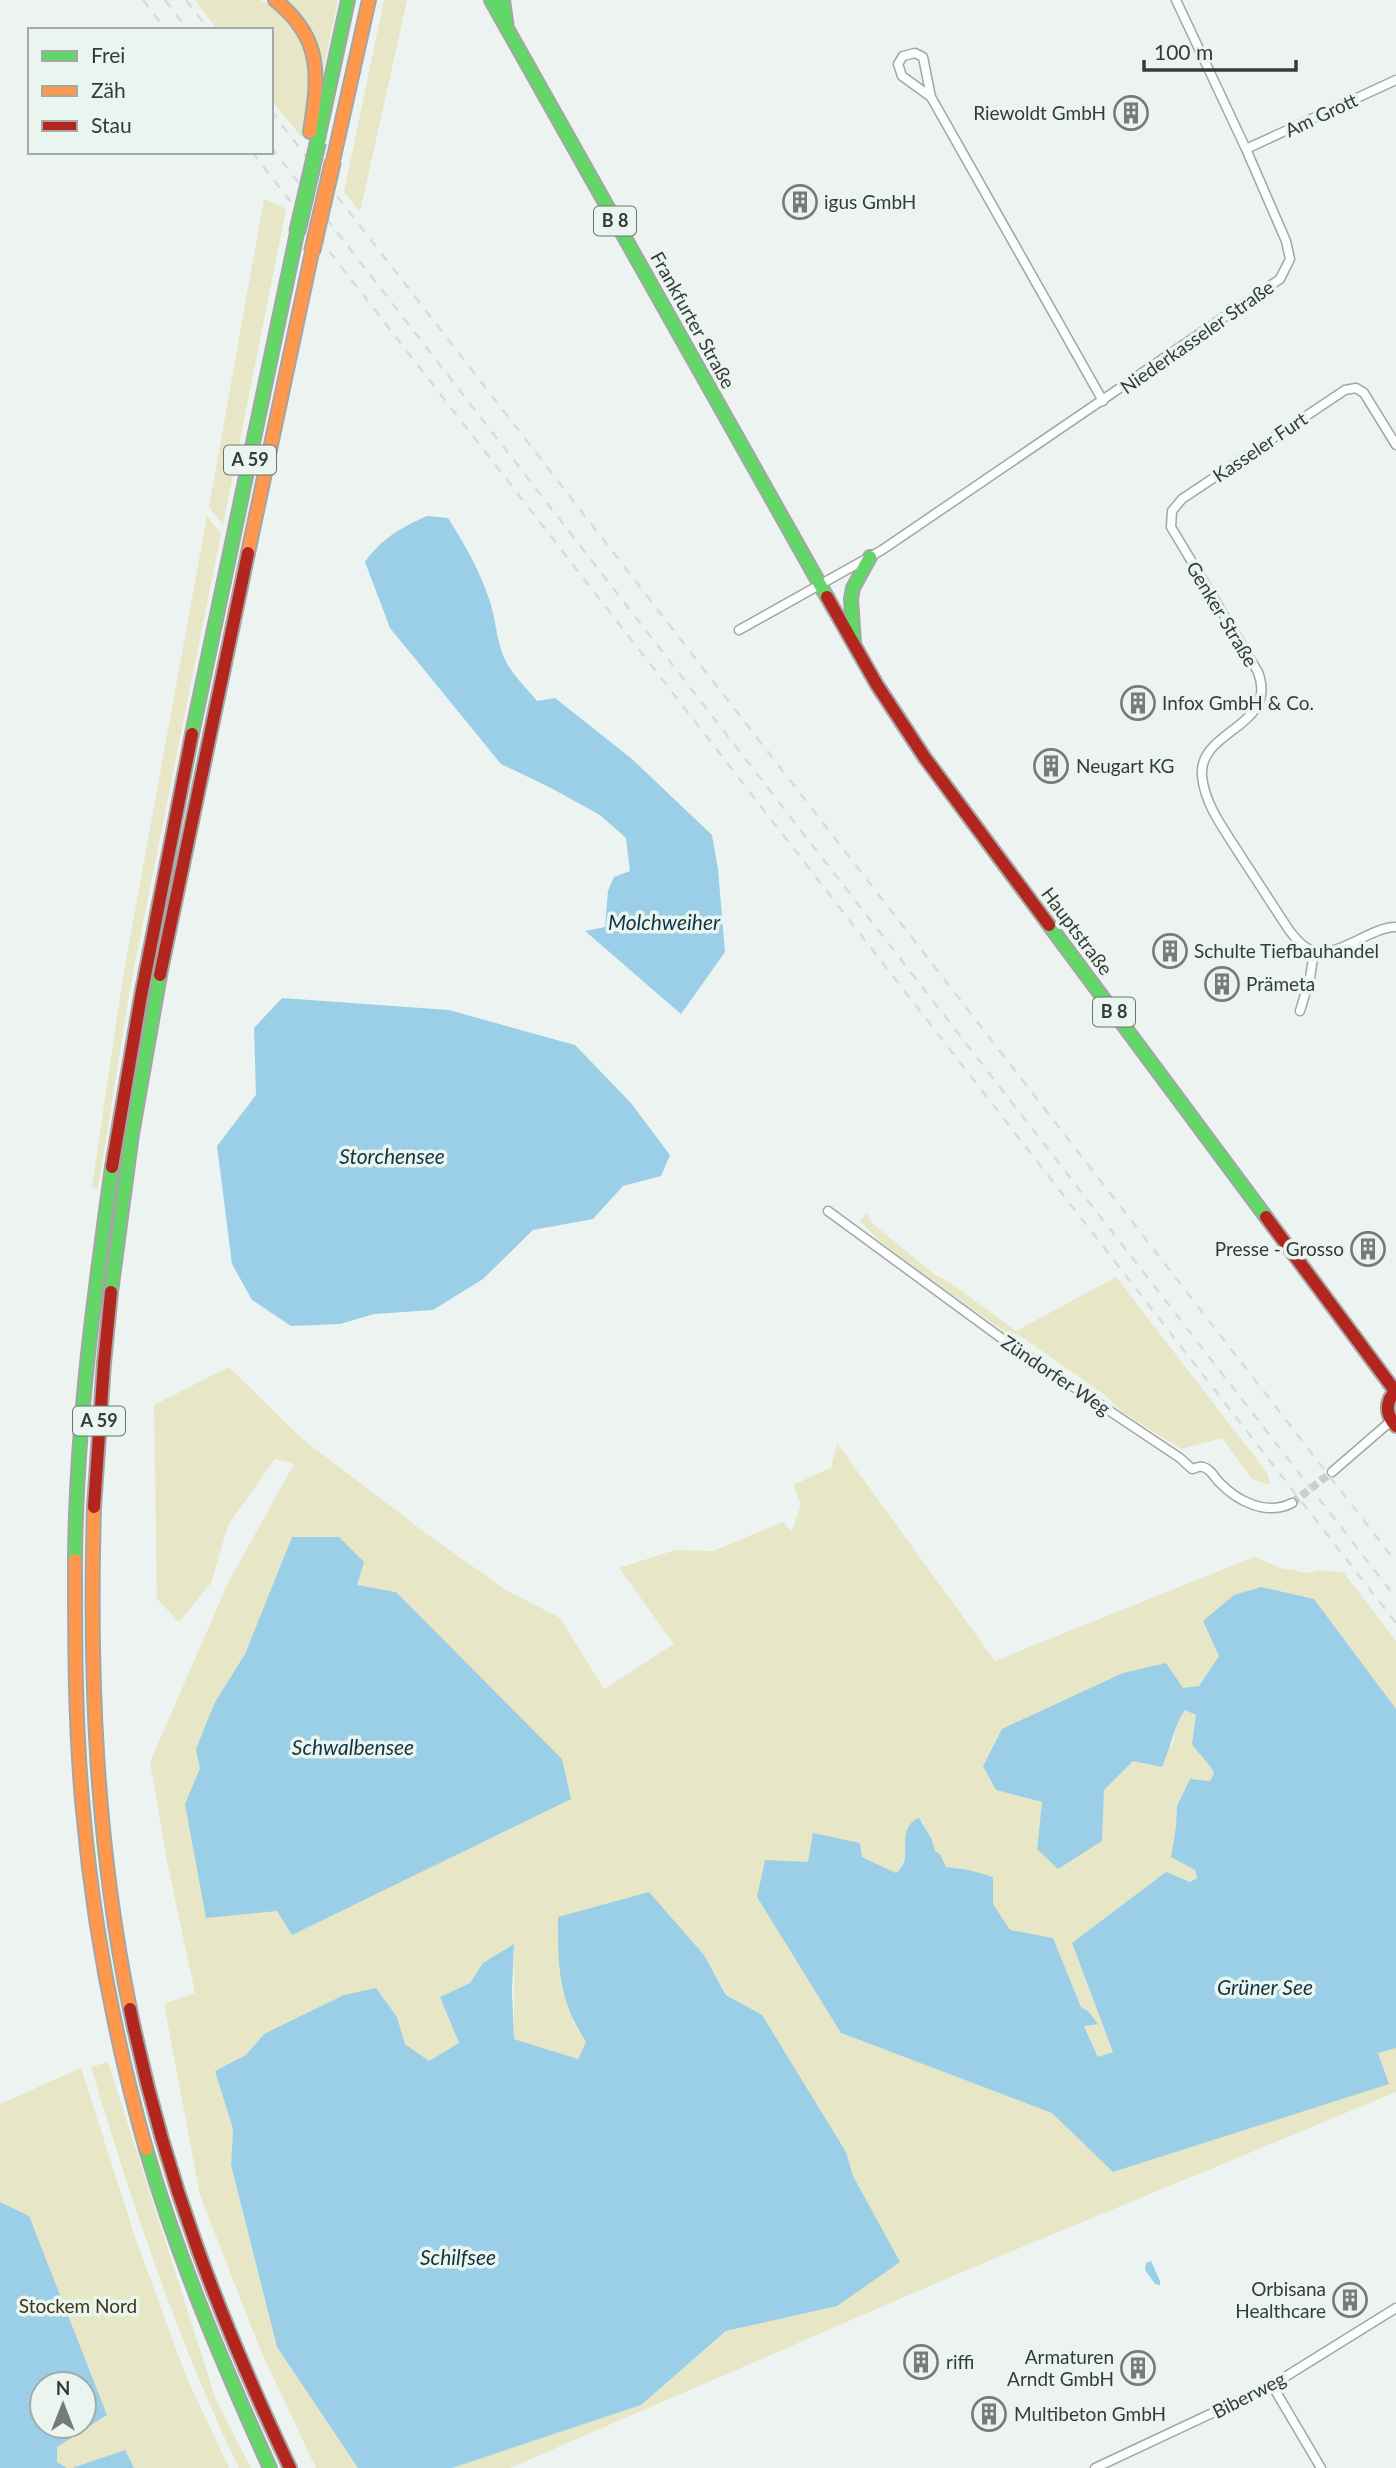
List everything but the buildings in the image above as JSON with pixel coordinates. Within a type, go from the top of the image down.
[{"type":"main road","name":"A 59","points":[[270,2468],[220,2358],[175,2242],[139,2121],[118,2035],[100,1940],[86,1829],[77,1722],[75,1622],[82,1436],[90,1331],[102,1232],[132,1037],[188,754],[306,195],[314,137],[318,86],[315,58],[297,19],[275,0]]},
{"type":"main road","name":"A 59","points":[[314,137],[348,0]]},
{"type":"main road","name":"A 59","points":[[289,2468],[236,2354],[192,2237],[155,2119],[116,1938],[93,1721],[93,1518],[118,1241],[151,1023],[312,252],[369,0]]},
{"type":"main road","name":"Frankfurter Straße","points":[[491,0],[821,585]]},
{"type":"main road","points":[[503,0],[507,29]]},
{"type":"main road","points":[[854,646],[851,599],[853,589],[870,557]]},
{"type":"main road","name":"Hauptstraße","points":[[821,585],[854,646],[932,768],[1396,1390],[1387,1402],[1388,1415],[1393,1424]]},
{"type":"street","name":"Niederkasseler Straße","points":[[739,630],[870,557],[1103,401],[1280,279],[1285,272],[1290,259],[1289,250],[1246,149],[1176,0]]},
{"type":"street","name":"Niederkasseler Straße","points":[[931,97],[902,76],[898,64],[903,56],[915,53],[923,57],[931,97],[1103,401]]},
{"type":"street","name":"Am Grott","points":[[1246,149],[1396,80]]},
{"type":"street","name":"Kasseler Furt","points":[[1171,515],[1176,506],[1193,492],[1345,390],[1356,388],[1364,393],[1396,445]]},
{"type":"street","name":"Genker Straße","points":[[1171,515],[1171,527],[1258,672],[1262,684],[1255,710],[1208,752],[1202,775],[1208,798],[1216,817],[1289,930],[1303,946],[1314,951]]},
{"type":"street","points":[[1300,1011],[1310,978],[1314,951],[1340,950],[1379,929],[1396,927]]},
{"type":"street","name":"Zündorfer Weg","points":[[828,1211],[996,1335],[1169,1450],[1192,1469],[1203,1467],[1231,1492],[1261,1508],[1271,1510],[1292,1503]]},
{"type":"street","points":[[1332,1472],[1393,1424]]},
{"type":"street","name":"Biberweg","points":[[1095,2468],[1272,2385],[1396,2308]]},
{"type":"street","points":[[1272,2385],[1321,2468]]},
{"type":"green space","points":[[195,0],[260,0],[286,20],[296,33],[307,61],[309,91],[302,138],[273,102],[273,28],[216,28]]},
{"type":"green space","points":[[281,0],[338,0],[323,71],[317,49]]},
{"type":"green space","points":[[384,0],[407,0],[360,212],[344,192]]},
{"type":"green space","points":[[264,199],[286,209],[223,525],[209,507]]},
{"type":"green space","points":[[207,516],[221,534],[131,983],[98,1189],[92,1187],[123,977]]},
{"type":"green space","points":[[867,1213],[873,1224],[934,1274],[1016,1331],[1116,1277],[1268,1474],[1270,1485],[1252,1479],[1222,1438],[1181,1449],[1122,1412],[1105,1395],[1019,1335],[1007,1333],[881,1242],[860,1221]]},
{"type":"green space","points":[[229,1367],[300,1437],[428,1535],[506,1590],[560,1618],[604,1689],[674,1644],[619,1568],[675,1550],[713,1551],[783,1522],[792,1531],[801,1505],[793,1485],[831,1468],[837,1443],[995,1661],[1254,1557],[1281,1568],[1307,1573],[1321,1570],[1344,1573],[1396,1641],[1396,1709],[1314,1599],[1219,1656],[1199,1686],[1002,1729],[983,1765],[996,1790],[1042,1802],[1037,1849],[1102,1841],[1104,1790],[1133,1761],[1172,1746],[1179,1716],[1185,1710],[1197,1715],[1200,1755],[1209,1763],[1214,1773],[1210,1781],[1190,1779],[1177,1806],[1176,1827],[1197,1878],[1072,1943],[1113,2052],[1099,2058],[1084,2025],[1097,2024],[1081,2007],[1053,1938],[1010,1931],[969,1870],[946,1867],[940,1854],[935,1851],[923,1822],[905,1853],[901,1870],[896,1873],[862,1857],[841,2033],[1053,2113],[1113,2172],[1388,2084],[1378,2052],[1396,2048],[1396,2092],[962,2272],[510,2468],[452,2468],[641,2405],[727,2331],[837,2306],[853,2176],[846,2152],[762,2016],[727,1995],[704,1955],[572,2021],[586,2042],[578,2059],[514,2039],[514,1945],[483,1963],[470,1983],[440,1997],[459,2043],[429,2061],[405,2044],[397,2017],[264,2034],[246,2055],[215,2071],[233,2129],[231,2166],[277,2347],[358,2468],[316,2468],[260,2349],[200,2195],[164,2004],[195,1993],[166,1856],[150,1762],[228,1583],[294,1464],[275,1459],[228,1525],[211,1583],[179,1622],[157,1599],[154,1405]],"holes":[[[292,1537],[357,1585],[397,1592],[185,1804],[200,1768],[215,1702],[245,1654]]]},
{"type":"green space","points":[[108,2062],[216,2400],[251,2468],[239,2468],[195,2370],[157,2270],[91,2067]]},
{"type":"green space","name":"Stockem Nord","points":[[81,2068],[135,2237],[186,2376],[229,2468],[0,2468],[0,2104]]},
{"type":"water","name":"Molchweiher","points":[[427,516],[448,518],[461,539],[487,593],[505,660],[537,701],[555,698],[632,759],[712,835],[718,869],[725,952],[681,1014],[585,931],[605,927],[608,891],[614,877],[630,871],[626,838],[600,815],[501,764],[390,628],[365,562],[393,534]]},
{"type":"water","name":"Storchensee","points":[[282,998],[449,1010],[575,1045],[631,1103],[670,1155],[661,1176],[623,1186],[593,1219],[533,1230],[483,1279],[433,1310],[374,1314],[340,1324],[291,1326],[252,1300],[232,1264],[217,1146],[256,1095],[254,1028]]},
{"type":"water","name":"Schwalbensee","points":[[292,1537],[339,1537],[364,1562],[357,1585],[396,1592],[562,1759],[571,1799],[292,1935],[277,1911],[206,1918],[185,1804],[200,1768],[196,1749],[215,1702],[245,1654]]},
{"type":"water","name":"Grüner See","points":[[1261,1587],[1314,1599],[1396,1709],[1396,2048],[1378,2053],[1389,2084],[1113,2172],[1052,2113],[841,2033],[757,1897],[765,1860],[808,1862],[813,1833],[860,1843],[862,1857],[896,1873],[904,1860],[907,1829],[919,1818],[946,1867],[993,1877],[993,1904],[1010,1930],[1053,1938],[1081,2007],[1088,2011],[1098,2024],[1084,2026],[1098,2057],[1113,2052],[1072,1943],[1166,1872],[1190,1882],[1197,1878],[1195,1870],[1171,1857],[1177,1806],[1190,1779],[1210,1781],[1214,1773],[1192,1744],[1196,1715],[1185,1710],[1182,1714],[1162,1767],[1133,1761],[1104,1790],[1102,1841],[1058,1869],[1037,1849],[1042,1802],[996,1790],[983,1766],[1002,1729],[1123,1673],[1166,1663],[1183,1688],[1199,1686],[1219,1656],[1203,1621],[1234,1595]]},
{"type":"water","name":"Schilfsee","points":[[649,1892],[704,1955],[726,1995],[762,2015],[846,2152],[853,2176],[900,2262],[837,2306],[726,2331],[641,2405],[452,2468],[358,2468],[277,2347],[231,2165],[233,2129],[215,2071],[246,2055],[264,2034],[344,1995],[376,1988],[397,2017],[405,2044],[429,2061],[459,2043],[440,1997],[470,1983],[483,1963],[514,1944],[514,2039],[578,2059],[586,2042],[565,1996],[558,1951],[558,1917]]},
{"type":"water","points":[[0,2202],[29,2216],[89,2370],[28,2370],[28,2440],[68,2440],[57,2447],[57,2462],[67,2468],[0,2468]]},
{"type":"water","points":[[1151,2261],[1160,2285],[1155,2284],[1145,2270],[1146,2263]]},
{"type":"water","points":[[98,2392],[107,2415],[98,2421]]},
{"type":"water","points":[[125,2450],[134,2468],[72,2468]]},
{"type":"tunnel","points":[[1292,1503],[1332,1472]]},
{"type":"railway","points":[[143,0],[164,28]]},
{"type":"railway","points":[[165,0],[186,28]]},
{"type":"railway","points":[[186,0],[207,28]]},
{"type":"railway","points":[[273,114],[1396,1562]]},
{"type":"railway","points":[[273,150],[1396,1598]]},
{"type":"railway","points":[[254,154],[1396,1623]]},
{"type":"traffic: fast","points":[[318,139],[348,0]]},
{"type":"traffic: fast","points":[[491,0],[827,597]]},
{"type":"traffic: fast","points":[[503,0],[507,29]]},
{"type":"traffic: fast","points":[[297,233],[318,142]]},
{"type":"traffic: fast","points":[[192,734],[297,233]]},
{"type":"traffic: fast","points":[[854,642],[851,599],[853,588],[870,557]]},
{"type":"traffic: fast","points":[[1049,925],[1266,1217]]},
{"type":"traffic: fast","points":[[111,1292],[132,1134],[160,975]]},
{"type":"traffic: fast","points":[[75,1560],[82,1412],[112,1167]]},
{"type":"traffic: fast","points":[[146,2149],[172,2231],[202,2311],[270,2468]]},
{"type":"traffic: slow","points":[[275,0],[291,14],[302,29],[314,59],[316,76],[310,132]]},
{"type":"traffic: slow","points":[[333,161],[369,0]]},
{"type":"traffic: slow","points":[[312,252],[333,161]]},
{"type":"traffic: slow","points":[[248,553],[312,252]]},
{"type":"traffic: slow","points":[[94,1507],[93,1634],[97,1759],[109,1885],[130,2009]]},
{"type":"traffic: slow","points":[[75,1560],[77,1717],[87,1853],[107,1981],[124,2066],[146,2149]]},
{"type":"traffic: jam","points":[[160,975],[248,553]]},
{"type":"traffic: jam","points":[[827,597],[877,685],[925,758],[1049,925]]},
{"type":"traffic: jam","points":[[112,1167],[141,996],[192,734]]},
{"type":"traffic: jam","points":[[1266,1217],[1395,1391]]},
{"type":"traffic: jam","points":[[94,1507],[111,1292]]},
{"type":"traffic: jam","points":[[1396,1390],[1388,1408],[1396,1426]]},
{"type":"traffic: jam","points":[[130,2009],[159,2129],[196,2244],[239,2356],[290,2468]]},
{"type":"place","name":"Riewoldt GmbH","points":[[1131,113]]},
{"type":"place","name":"igus GmbH","points":[[800,202]]},
{"type":"place","name":"Infox GmbH & Co.","points":[[1138,703]]},
{"type":"place","name":"Neugart KG","points":[[1051,766]]},
{"type":"place","name":"Schulte Tiefbauhandel","points":[[1170,951]]},
{"type":"place","name":"Prämeta","points":[[1222,984]]},
{"type":"place","name":"Presse - Grosso","points":[[1368,1249]]},
{"type":"place","name":"Orbisana Healthcare","points":[[1350,2300]]},
{"type":"place","name":"riffi","points":[[921,2362]]},
{"type":"place","name":"Armaturen Arndt GmbH","points":[[1138,2368]]},
{"type":"place","name":"Multibeton GmbH","points":[[989,2414]]}]
